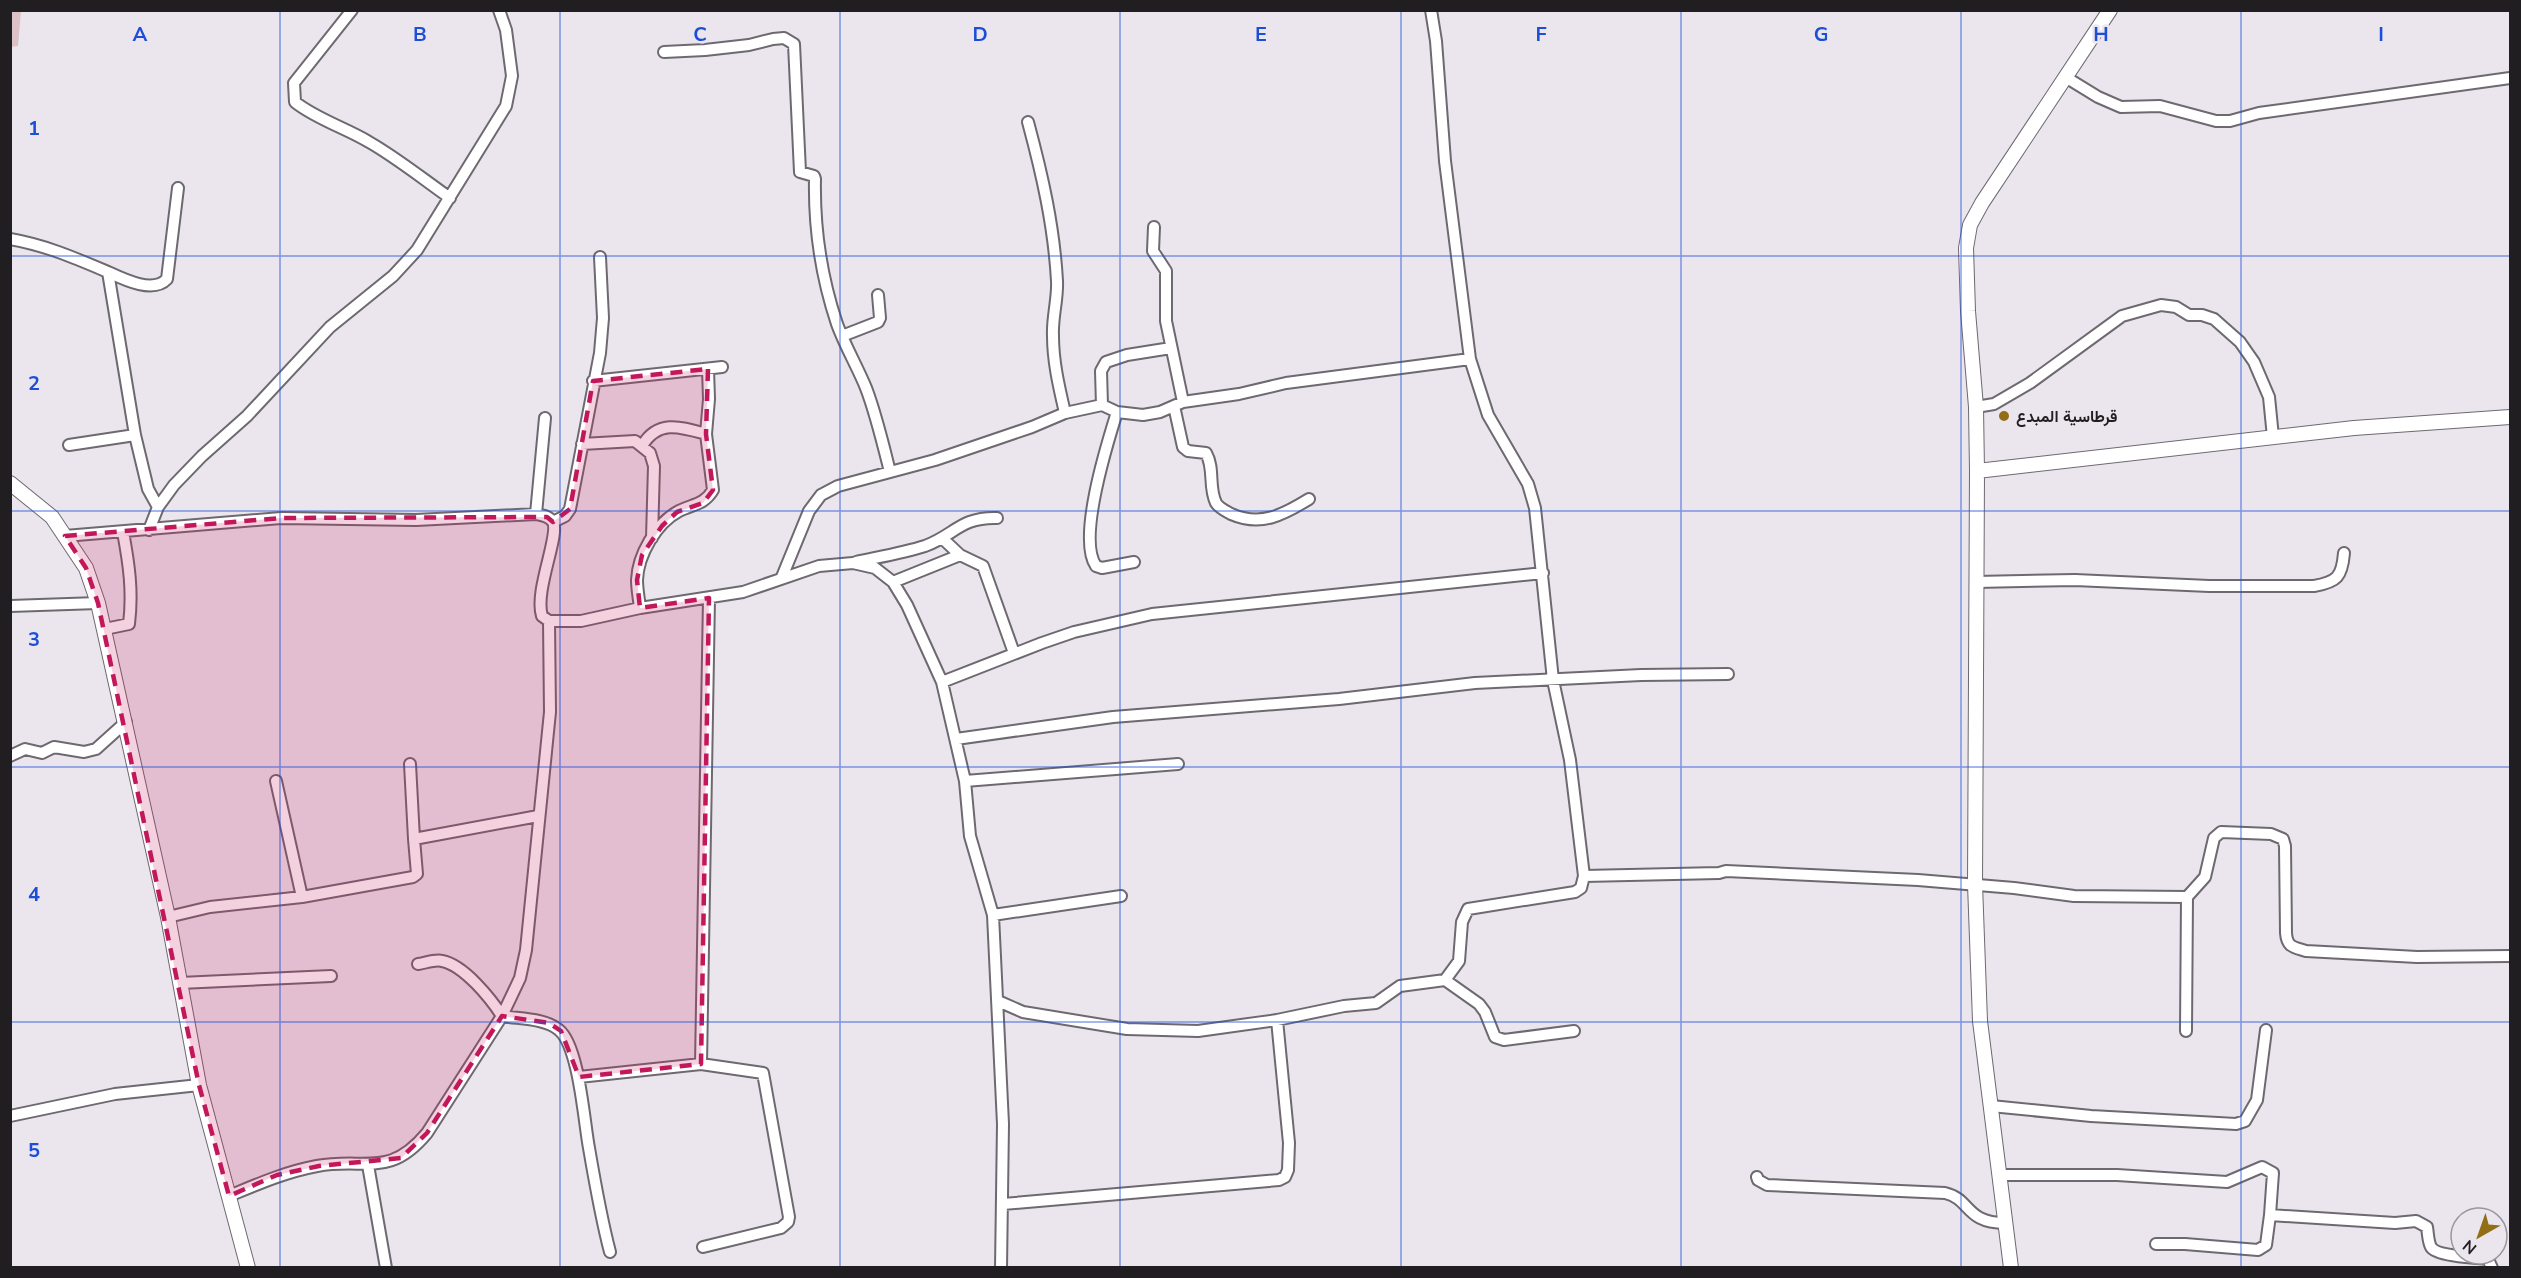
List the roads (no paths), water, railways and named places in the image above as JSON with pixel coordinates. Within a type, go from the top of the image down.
[{"type":"street","points":[[352,10],[294,83],[295,102],[306,111],[338,124],[372,143],[450,198]]},
{"type":"street","points":[[149,530],[158,507],[195,464],[247,417],[330,327],[393,276],[417,250],[506,106],[512,76],[506,30],[499,10]]},
{"type":"street","points":[[1431,10],[1436,41],[1445,161],[1470,359],[1488,415],[1528,484],[1535,508],[1553,680],[1570,760],[1584,876],[1581,888],[1575,892],[1468,909],[1462,922],[1459,962],[1445,980]]},
{"type":"street","points":[[2011,1268],[1980,1021],[1975,884],[1976,407],[1968,311],[1967,237],[1970,225],[1982,203],[2110,10]]},
{"type":"street","points":[[664,52],[727,47],[784,38],[791,40],[794,44],[800,172],[812,175],[815,179],[815,202],[823,267],[831,303],[842,336],[866,389],[890,472]]},
{"type":"street","points":[[2067,78],[2098,98],[2121,107],[2160,106],[2216,121],[2230,121],[2259,113],[2511,78]]},
{"type":"street","points":[[1028,122],[1046,190],[1049,213],[1057,281],[1052,336],[1056,377],[1065,412]]},
{"type":"street","points":[[10,239],[46,246],[124,279],[154,286],[162,284],[167,279],[178,188]]},
{"type":"street","points":[[1154,227],[1153,251],[1166,271],[1166,321],[1183,447],[1188,451],[1206,453],[1212,466],[1211,483],[1216,501],[1227,512],[1251,520],[1276,518],[1309,499]]},
{"type":"street","points":[[553,522],[565,516],[570,509],[600,353],[603,318],[600,257]]},
{"type":"street","points":[[108,272],[135,435],[148,489],[158,507]]},
{"type":"street","points":[[842,336],[880,320],[878,294]]},
{"type":"street","points":[[1976,407],[1994,404],[2030,383],[2122,316],[2161,305],[2176,307],[2189,315],[2202,315],[2214,319],[2240,342],[2253,362],[2269,397],[2273,437]]},
{"type":"street","points":[[1102,405],[1101,371],[1106,362],[1127,355],[1171,348]]},
{"type":"street","points":[[782,577],[809,511],[821,495],[838,486],[935,460],[1032,427],[1065,412],[1102,405],[1117,412],[1143,415],[1178,404],[1239,394],[1286,383],[1470,359]]},
{"type":"street","points":[[593,381],[722,367]]},
{"type":"street","points":[[640,608],[637,580],[642,555],[652,538],[677,512],[703,503],[712,490],[706,434],[709,399],[708,369]]},
{"type":"street","points":[[1117,412],[1101,465],[1095,496],[1091,528],[1092,560],[1096,566],[1102,568],[1134,562]]},
{"type":"street","points":[[1977,471],[2354,428],[2511,417]]},
{"type":"street","points":[[536,514],[545,418]]},
{"type":"street","points":[[642,446],[655,431],[669,425],[706,434]]},
{"type":"street","points":[[69,445],[135,435]]},
{"type":"street","points":[[582,444],[635,441],[650,453],[654,466],[652,538]]},
{"type":"street","points":[[10,483],[52,517],[87,568],[98,603],[168,916],[199,1085],[248,1268]]},
{"type":"street","points":[[65,536],[281,518],[416,520],[536,514],[547,517],[553,522],[555,530],[543,577],[539,607],[542,616],[549,621],[581,621],[640,608],[742,592],[819,566],[853,563],[924,546],[942,538],[966,521],[980,517],[997,518]]},
{"type":"street","points":[[105,629],[129,624],[132,602],[123,532]]},
{"type":"street","points":[[942,538],[960,555],[983,566],[1014,653]]},
{"type":"street","points":[[1977,582],[2075,580],[2209,586],[2314,586],[2330,583],[2338,577],[2344,553]]},
{"type":"street","points":[[893,582],[960,555]]},
{"type":"street","points":[[853,563],[875,568],[893,582],[907,604],[942,682],[957,739],[965,781],[970,836],[993,915],[1003,1124],[1001,1268]]},
{"type":"street","points":[[942,682],[1074,632],[1152,614],[1543,573]]},
{"type":"street","points":[[701,1064],[709,598]]},
{"type":"street","points":[[10,606],[98,603]]},
{"type":"street","points":[[228,1196],[277,1176],[319,1166],[368,1165],[401,1158],[416,1147],[471,1067],[502,1016],[520,978],[526,950],[538,849],[538,816],[550,712],[549,621]]},
{"type":"street","points":[[957,739],[1113,717],[1339,699],[1475,683],[1641,675],[1728,674]]},
{"type":"street","points":[[10,756],[25,749],[42,753],[54,747],[84,752],[96,749],[126,722]]},
{"type":"street","points":[[168,916],[210,908],[302,897],[413,877],[417,874],[410,764]]},
{"type":"street","points":[[965,781],[1178,764]]},
{"type":"street","points":[[276,781],[302,897]]},
{"type":"street","points":[[414,840],[538,816]]},
{"type":"street","points":[[2186,1031],[2187,897],[2205,877],[2214,838],[2221,832],[2271,834],[2283,839],[2286,933],[2287,942],[2292,947],[2306,951],[2417,957],[2511,956]]},
{"type":"street","points":[[1584,876],[1726,871],[1975,884],[2074,896],[2187,897]]},
{"type":"street","points":[[993,915],[1121,896]]},
{"type":"street","points":[[418,964],[442,960],[486,992],[502,1016],[549,1023],[561,1030],[579,1077],[598,1203],[610,1251]]},
{"type":"street","points":[[180,983],[331,976]]},
{"type":"street","points":[[998,1001],[1023,1012],[1127,1029],[1159,1032],[1198,1031],[1277,1020],[1336,1007],[1376,1003],[1400,986],[1445,980],[1479,1004],[1485,1012],[1495,1037],[1504,1040],[1574,1031]]},
{"type":"street","points":[[1003,1204],[1279,1180],[1285,1177],[1288,1170],[1289,1143],[1277,1020]]},
{"type":"street","points":[[1991,1106],[2091,1116],[2236,1124],[2245,1121],[2257,1100],[2266,1030]]},
{"type":"street","points":[[579,1077],[701,1064],[763,1073],[789,1217],[788,1222],[781,1228],[702,1248]]},
{"type":"street","points":[[10,1116],[115,1094],[199,1085]]},
{"type":"street","points":[[368,1165],[386,1268]]},
{"type":"street","points":[[1999,1175],[2117,1175],[2227,1182],[2262,1167],[2273,1173],[2266,1245],[2258,1250],[2156,1244]]},
{"type":"street","points":[[1757,1177],[1767,1185],[1945,1193],[1955,1197],[1977,1218],[1989,1223],[2005,1223]]},
{"type":"street","points":[[2270,1215],[2395,1223],[2416,1221],[2427,1227],[2430,1245],[2433,1249],[2441,1253],[2488,1259],[2492,1268]]},
{"type":"place","name":"قرطاسية المبدع","points":[[2004,416]]}]
